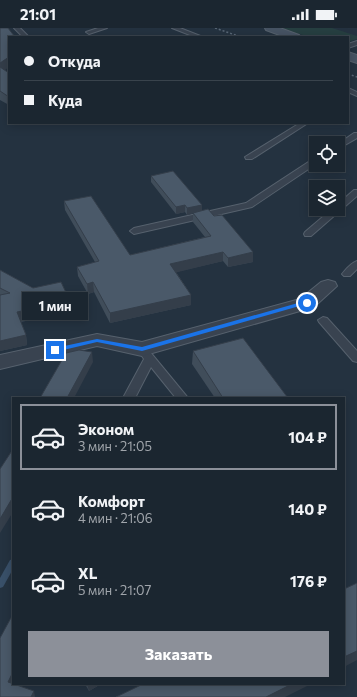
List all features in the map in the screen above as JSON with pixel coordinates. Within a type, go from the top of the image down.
[{"type":"main road","points":[[270,28],[292,36]]},
{"type":"street","points":[[0,362],[97,340],[146,354],[307,303],[328,286]]},
{"type":"lane","points":[[17,28],[25,36]]},
{"type":"lane","points":[[89,32],[104,28]]},
{"type":"lane","points":[[175,28],[197,36]]},
{"type":"lane","points":[[190,36],[194,35]]},
{"type":"lane","points":[[249,157],[304,124]]},
{"type":"lane","points":[[345,143],[357,135]]},
{"type":"lane","points":[[134,231],[249,205],[309,166]]},
{"type":"lane","points":[[345,203],[357,192]]},
{"type":"lane","points":[[308,234],[330,216]]},
{"type":"lane","points":[[347,274],[357,264]]},
{"type":"lane","points":[[323,320],[357,358]]},
{"type":"lane","points":[[129,397],[146,354],[181,397]]},
{"type":"green space","points":[[281,28],[332,28],[357,36],[357,39],[349,42],[349,36],[306,36]]},
{"type":"building","points":[[0,28],[8,28],[14,36],[8,36],[8,58],[0,63]]},
{"type":"building","points":[[0,67],[8,72],[8,96],[0,91]]},
{"type":"building","points":[[173,171],[202,205],[187,208],[185,205],[176,207],[151,176]]},
{"type":"building","points":[[91,196],[130,255],[211,236],[193,213],[208,209],[214,216],[222,215],[253,252],[228,258],[223,252],[170,264],[191,295],[110,313],[93,282],[87,284],[77,267],[99,261],[64,201]]},
{"type":"building","points":[[0,270],[33,288],[61,282],[70,301],[17,312],[26,335],[0,341],[0,295],[10,293],[0,288]]},
{"type":"building","points":[[243,338],[287,397],[222,397],[193,351]]},
{"type":"building","points":[[79,350],[92,352],[68,397],[41,397],[66,353]]},
{"type":"building","points":[[12,451],[12,499],[0,519],[0,469]]},
{"type":"building","points":[[357,583],[357,651],[345,657],[345,589]]},
{"type":"building","points":[[12,616],[12,674],[8,682],[12,683],[12,685],[17,685],[34,691],[31,697],[0,697],[0,638]]},
{"type":"building","points":[[141,685],[290,685],[266,697],[116,697]]},
{"type":"waterway","points":[[0,585],[12,564]]},
{"type":"railway","points":[[215,28],[238,36]]},
{"type":"railway","points":[[349,74],[357,77]]},
{"type":"route","points":[[55,350],[97,340],[142,349],[307,303]]}]
